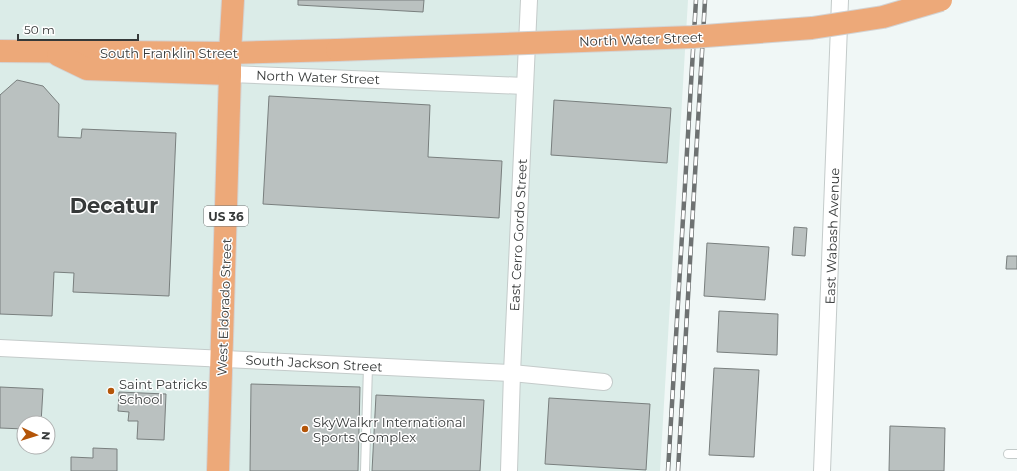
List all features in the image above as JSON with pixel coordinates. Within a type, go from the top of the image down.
[{"type":"main road","name":"West Eldorado Street","points":[[218,471],[233,0]]},
{"type":"main road","name":"North Water Street","points":[[337,50],[742,34],[812,28],[883,17],[941,0]]},
{"type":"main road","name":"South Franklin Street","points":[[0,51],[53,52],[87,69],[230,64],[337,50]]},
{"type":"street","name":"East Cerro Gordo Street","points":[[509,471],[529,0]]},
{"type":"street","name":"East Wabash Avenue","points":[[822,471],[840,0]]},
{"type":"street","name":"North Water Street","points":[[230,64],[525,86]]},
{"type":"street","name":"South Jackson Street","points":[[0,348],[512,373],[604,382]]},
{"type":"lane","points":[[365,471],[368,366]]},
{"type":"shaded area","points":[[0,0],[688,0],[660,471],[0,471]]},
{"type":"building","points":[[298,0],[424,0],[423,12],[298,5]]},
{"type":"building","points":[[17,80],[43,86],[59,104],[58,137],[81,138],[82,129],[176,133],[169,296],[73,292],[74,273],[54,272],[52,316],[0,314],[0,95]]},
{"type":"building","points":[[269,96],[430,105],[428,157],[502,161],[499,218],[263,204]]},
{"type":"building","points":[[554,100],[671,108],[667,163],[551,155]]},
{"type":"building","points":[[794,227],[807,228],[805,256],[792,255]]},
{"type":"building","points":[[707,243],[769,247],[765,300],[704,296]]},
{"type":"building","points":[[1007,256],[1017,256],[1017,269],[1006,269]]},
{"type":"building","points":[[719,311],[778,314],[777,355],[717,352]]},
{"type":"building","points":[[714,368],[759,370],[754,457],[709,455]]},
{"type":"building","name":"SkyWalkrr International Sports Complex","points":[[251,384],[360,387],[358,471],[250,471]]},
{"type":"building","points":[[0,387],[43,389],[41,415],[16,415],[16,429],[0,428]]},
{"type":"building","points":[[119,392],[166,394],[164,440],[137,439],[138,421],[128,421],[129,412],[118,411]]},
{"type":"building","points":[[376,395],[484,400],[480,471],[372,471]]},
{"type":"building","points":[[549,398],[650,404],[646,470],[545,464]]},
{"type":"building","points":[[890,426],[945,428],[944,471],[889,471]]},
{"type":"building","points":[[93,448],[117,449],[117,471],[71,471],[71,457],[93,458]]},
{"type":"railway","points":[[668,471],[696,0]]},
{"type":"railway","points":[[678,471],[705,0]]},
{"type":"place","name":"Saint Patricks School","points":[[111,391]]},
{"type":"place","name":"SkyWalkrr International Sports Complex","points":[[305,429]]},
{"type":"district","name":"Decatur","points":[[114,205]]}]
